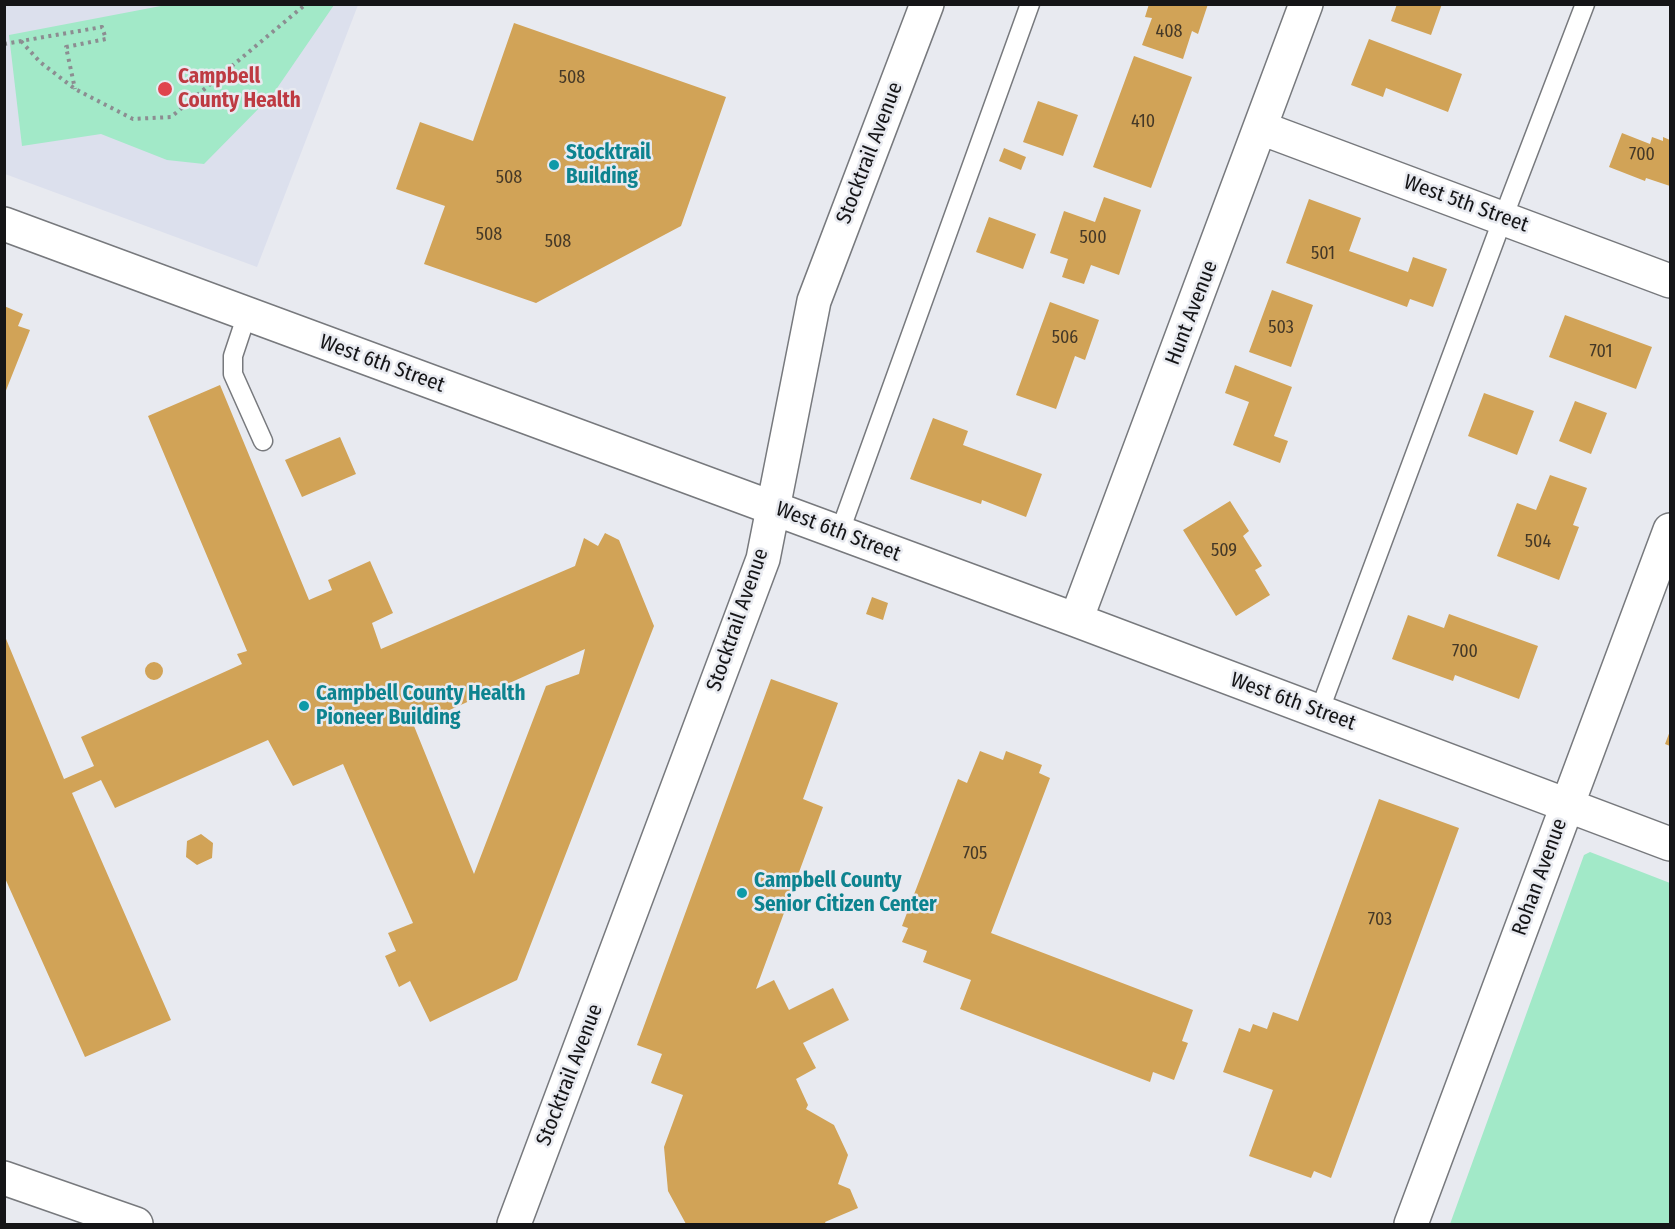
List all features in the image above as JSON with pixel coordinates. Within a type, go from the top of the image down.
[{"type":"street","name":"Stocktrail Avenue","points":[[514,1224],[763,560],[814,301],[927,4]]},
{"type":"street","name":"Hunt Avenue","points":[[1076,620],[1306,4]]},
{"type":"street","name":"West 5th Street","points":[[1261,128],[1671,281]]},
{"type":"street","name":"West 6th Street","points":[[4,224],[1076,620],[1671,844]]},
{"type":"street","name":"Rohan Avenue","points":[[1412,1224],[1671,530]]},
{"type":"street","points":[[4,1178],[136,1224]]},
{"type":"lane","points":[[839,534],[1030,4]]},
{"type":"lane","points":[[1319,712],[1585,4]]},
{"type":"lane","points":[[247,314],[233,356],[233,374],[263,441]]},
{"type":"path","points":[[21,42],[39,62],[75,89],[133,119],[171,117],[306,4]]},
{"type":"path","points":[[4,44],[102,27],[106,39],[66,46],[75,89]]},
{"type":"shaded area","name":"Campbell County Health","points":[[4,5],[358,5],[257,267],[5,174]]},
{"type":"green space","points":[[166,5],[334,5],[273,94],[204,164],[167,160],[101,134],[22,146],[9,35]]},
{"type":"green space","points":[[1590,852],[1670,883],[1670,1224],[1450,1224],[1584,855]]},
{"type":"building","points":[[1149,4],[1208,4],[1198,34],[1192,31],[1183,59],[1142,45],[1152,18],[1145,17]]},
{"type":"building","points":[[1397,4],[1442,4],[1431,35],[1391,21]]},
{"type":"building","name":"Stocktrail Building","points":[[514,23],[726,97],[681,226],[536,303],[424,264],[445,206],[396,189],[420,122],[473,141]]},
{"type":"building","points":[[1369,39],[1462,74],[1448,112],[1386,88],[1383,97],[1351,85]]},
{"type":"building","points":[[1134,56],[1192,77],[1151,188],[1093,167]]},
{"type":"building","points":[[1038,101],[1078,115],[1063,156],[1023,142]]},
{"type":"building","points":[[1622,133],[1650,144],[1652,137],[1663,141],[1663,137],[1670,140],[1670,186],[1646,178],[1645,181],[1609,167]]},
{"type":"building","points":[[1004,148],[1026,157],[1021,170],[999,161]]},
{"type":"building","points":[[1104,197],[1141,210],[1119,275],[1091,265],[1084,284],[1062,277],[1068,259],[1050,253],[1064,211],[1095,222]]},
{"type":"building","points":[[1309,199],[1361,218],[1349,251],[1408,272],[1413,257],[1447,269],[1433,307],[1410,299],[1407,307],[1286,263]]},
{"type":"building","points":[[989,217],[1036,234],[1023,269],[976,252]]},
{"type":"building","points":[[1272,290],[1313,305],[1291,367],[1249,352]]},
{"type":"building","points":[[1050,302],[1099,320],[1085,360],[1075,356],[1056,409],[1016,395]]},
{"type":"building","points":[[4,306],[23,314],[18,326],[30,330],[5,393]]},
{"type":"building","points":[[1565,315],[1652,347],[1636,389],[1549,357]]},
{"type":"building","points":[[1235,365],[1292,387],[1274,436],[1288,441],[1280,463],[1233,445],[1249,402],[1225,393]]},
{"type":"building","name":"Campbell County Health Pioneer Building","points":[[220,385],[309,600],[332,590],[328,580],[370,561],[393,613],[372,623],[381,649],[575,566],[584,538],[598,546],[605,533],[619,540],[654,626],[517,980],[430,1022],[410,981],[399,987],[385,956],[396,951],[388,933],[413,923],[343,764],[293,786],[268,740],[115,808],[101,780],[72,793],[171,1020],[85,1057],[4,876],[4,634],[64,779],[94,766],[81,737],[242,664],[237,654],[247,651],[148,416]],"holes":[[[585,649],[579,674],[546,686],[474,874],[414,726]]]},
{"type":"building","points":[[1484,393],[1534,411],[1517,455],[1468,436]]},
{"type":"building","points":[[1575,401],[1607,413],[1591,454],[1559,441]]},
{"type":"building","points":[[933,418],[968,431],[963,445],[1042,474],[1026,517],[982,500],[981,504],[910,479]]},
{"type":"building","points":[[340,437],[356,474],[302,497],[285,460]]},
{"type":"building","points":[[1550,475],[1587,488],[1573,525],[1579,527],[1559,580],[1497,556],[1517,503],[1536,510]]},
{"type":"building","points":[[1230,501],[1249,531],[1243,536],[1262,566],[1255,570],[1270,595],[1236,616],[1183,530]]},
{"type":"building","points":[[872,597],[888,603],[883,620],[866,614]]},
{"type":"building","points":[[1449,614],[1538,646],[1519,699],[1455,675],[1453,681],[1392,659],[1408,615],[1444,628]]},
{"type":"building","points":[[150,662],[158,662],[163,667],[161,678],[150,680],[145,675],[145,667]]},
{"type":"building","name":"Campbell County Senior Citizen Center","points":[[771,679],[838,703],[803,799],[823,807],[756,989],[774,980],[789,1010],[833,988],[849,1020],[803,1043],[816,1068],[796,1079],[808,1105],[806,1109],[834,1125],[848,1155],[838,1184],[850,1189],[858,1208],[825,1222],[826,1224],[686,1224],[668,1191],[664,1147],[683,1095],[651,1083],[662,1054],[637,1045]]},
{"type":"building","points":[[1670,731],[1670,746],[1665,744]]},
{"type":"building","points":[[980,751],[1003,760],[1006,751],[1042,765],[1039,773],[1050,778],[991,933],[1193,1010],[1182,1041],[1188,1043],[1174,1080],[1153,1072],[1150,1082],[960,1009],[971,980],[923,962],[927,951],[902,942],[908,928],[902,926],[958,779],[967,783]]},
{"type":"building","points":[[1379,799],[1459,828],[1331,1178],[1314,1171],[1311,1178],[1249,1156],[1273,1090],[1223,1072],[1239,1028],[1250,1032],[1253,1024],[1267,1029],[1273,1012],[1298,1021]]},
{"type":"building","points":[[201,834],[213,843],[212,858],[197,865],[186,857],[187,841]]},
{"type":"place","name":"Campbell County Health","points":[[165,89]]},
{"type":"place","name":"Stocktrail Building","points":[[554,165]]},
{"type":"place","name":"Campbell County Health Pioneer Building","points":[[304,706]]},
{"type":"place","name":"Campbell County Senior Citizen Center","points":[[742,893]]}]
